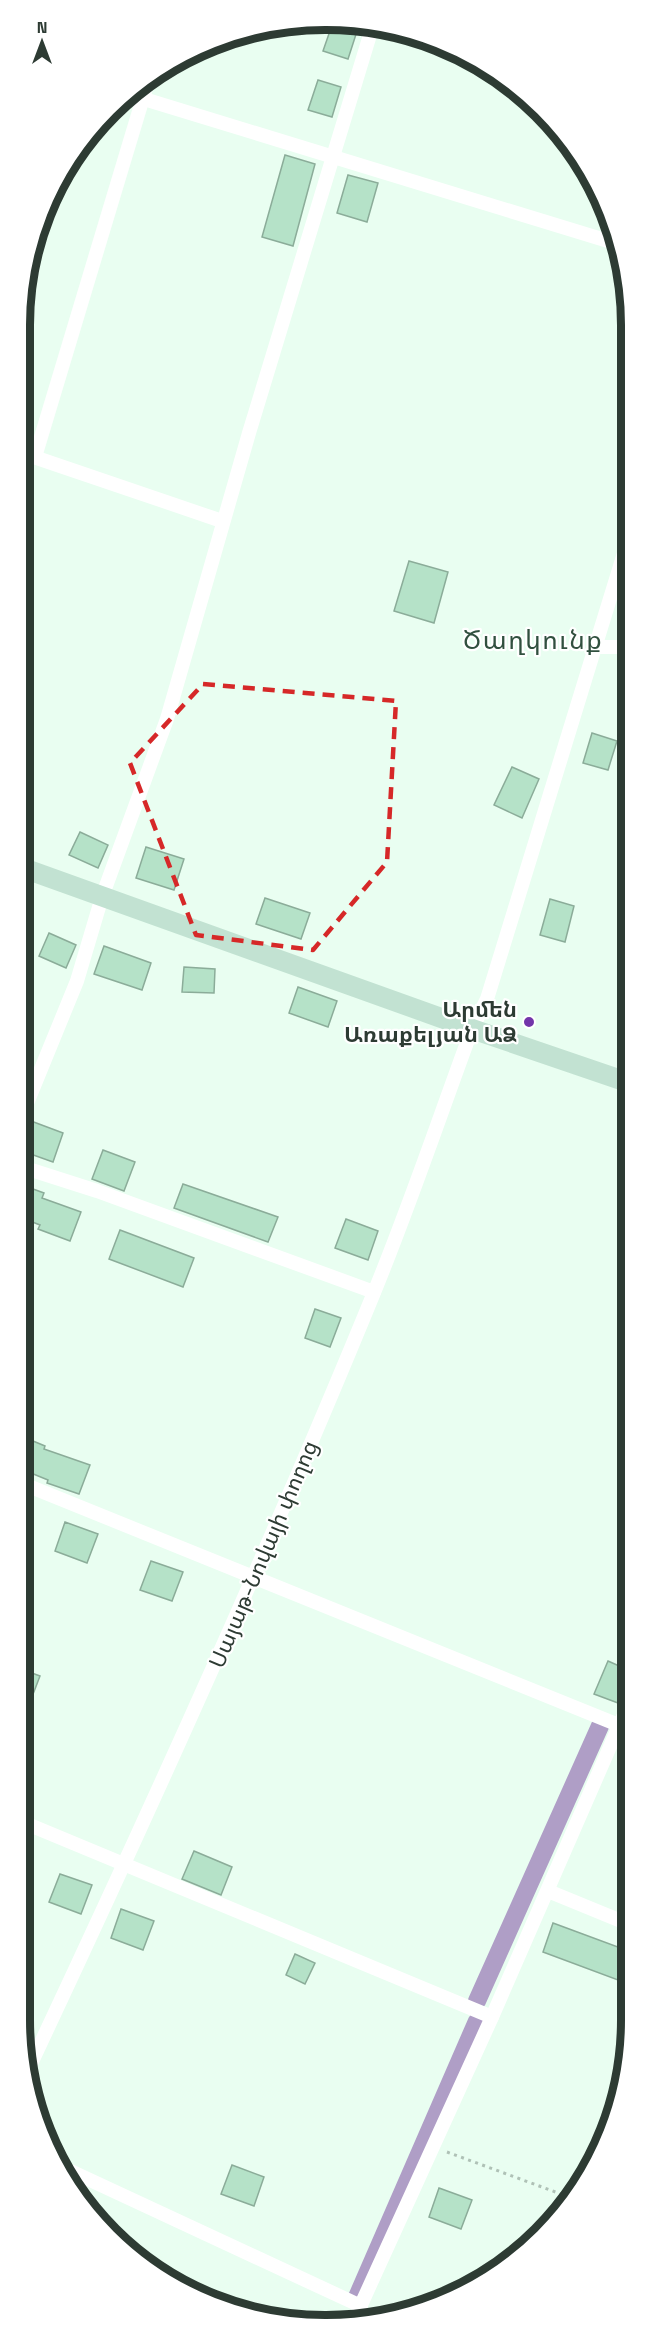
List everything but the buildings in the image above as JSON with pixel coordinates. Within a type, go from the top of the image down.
[{"type":"main road","points":[[30,871],[621,1080]]},
{"type":"street","points":[[30,1094],[77,981],[102,897],[166,719],[222,521],[370,34]]},
{"type":"street","points":[[138,97],[608,241]]},
{"type":"street","points":[[138,98],[30,456],[222,521]]},
{"type":"street","name":"Սայաթ-Նովայի փողոց","points":[[33,2059],[125,1865],[254,1577],[374,1292],[472,1029],[487,999],[621,562]]},
{"type":"street","points":[[594,647],[621,647]]},
{"type":"street","points":[[30,1170],[97,1191],[374,1292]]},
{"type":"street","points":[[30,1487],[621,1725]]},
{"type":"street","points":[[73,2173],[358,2312],[621,1730]]},
{"type":"street","points":[[30,1825],[492,2017]]},
{"type":"street","points":[[548,1892],[621,1921]]},
{"type":"path","points":[[434,2147],[563,2195]]},
{"type":"highlighted area","points":[[203,684],[396,701],[387,862],[313,950],[196,935],[130,763]]},
{"type":"waterway","points":[[477,2001],[600,1726]]},
{"type":"waterway","points":[[357,2297],[477,2021]]},
{"type":"place","name":"Արմեն Առաքելյան ԱՁ","points":[[529,1022]]},
{"type":"district","name":"Ծաղկունք","points":[[533,640]]}]
